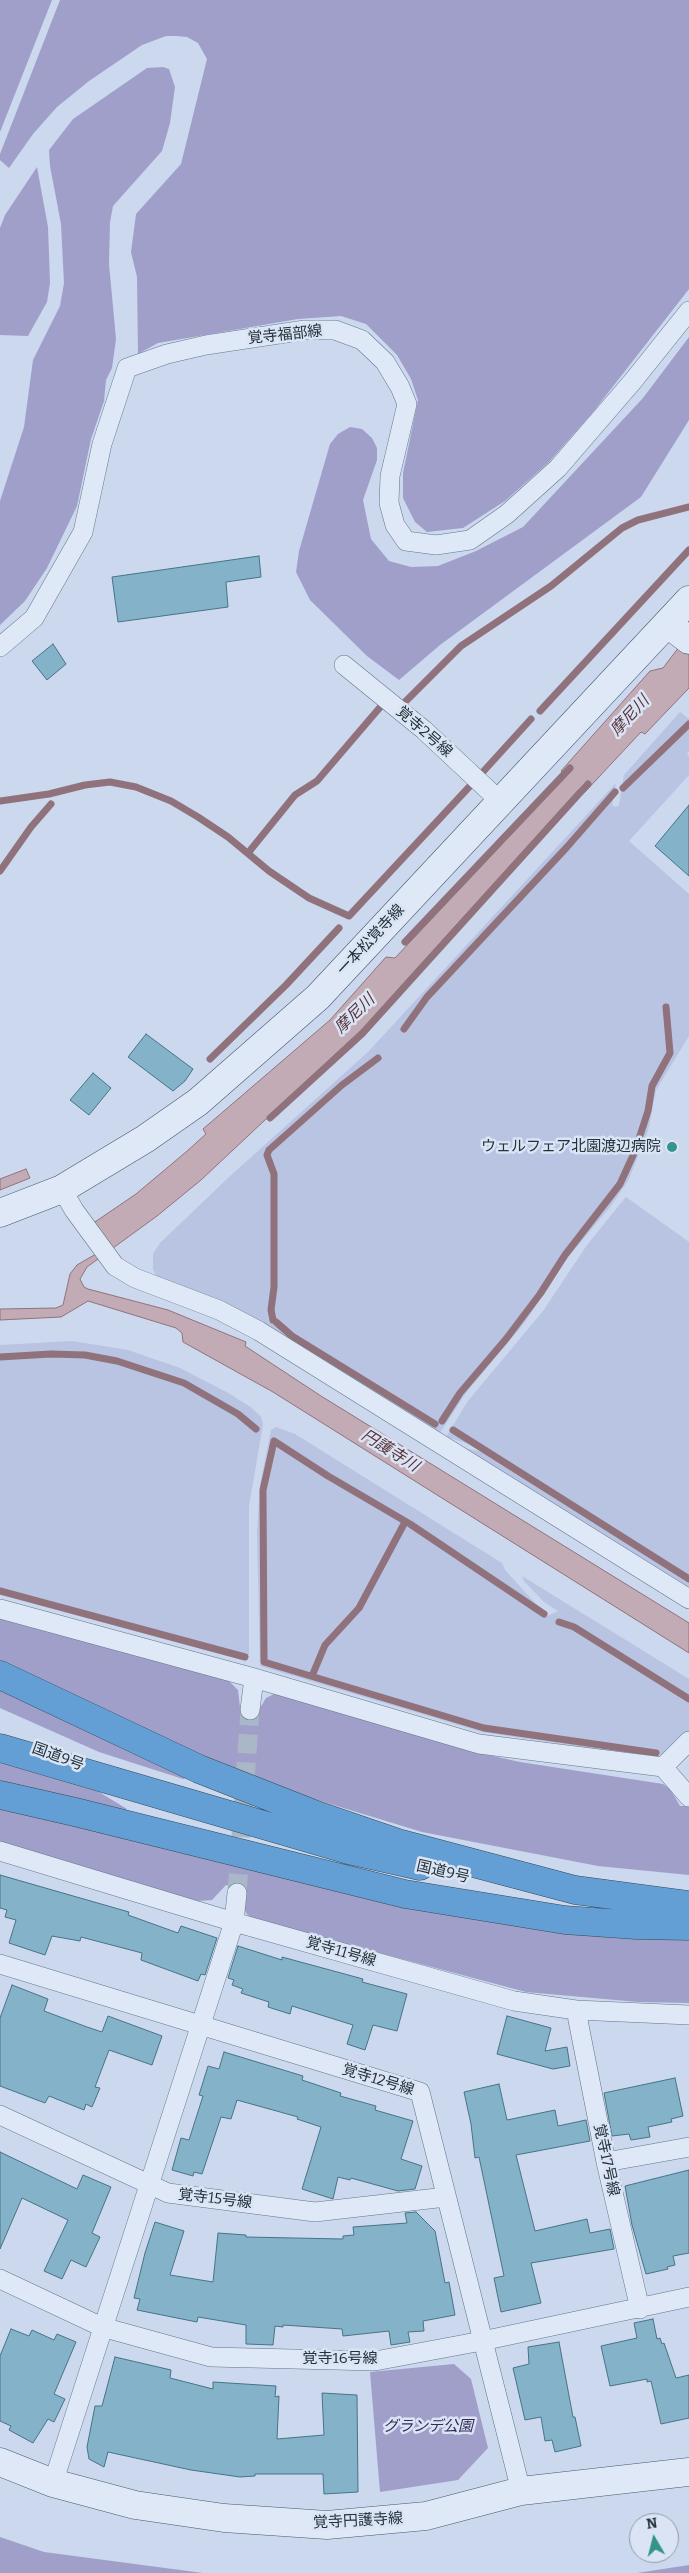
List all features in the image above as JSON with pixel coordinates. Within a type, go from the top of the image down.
[{"type":"highway","points":[[0,1675],[199,1769],[316,1815],[398,1843],[575,1890],[689,1906]]},
{"type":"highway","name":"国道9号","points":[[0,1736],[201,1808]]},
{"type":"highway","name":"国道9号","points":[[0,1748],[349,1850],[520,1890],[614,1904],[689,1910]]},
{"type":"highway","points":[[0,1796],[422,1897],[565,1920],[636,1925],[689,1926]]},
{"type":"main road","name":"一本松覚寺線","points":[[0,1213],[68,1199],[145,1139],[198,1102],[318,997],[501,802],[679,632],[689,600]]},
{"type":"main road","name":"覚寺円護寺線","points":[[0,2462],[53,2483],[136,2505],[224,2518],[327,2525],[426,2516],[521,2491],[689,2472]]},
{"type":"street","name":"覚寺福部線","points":[[0,647],[34,618],[83,532],[102,444],[127,368],[167,354],[206,345],[305,330],[335,330],[362,340],[385,362],[400,387],[407,404],[390,476],[389,504],[395,525],[406,541],[436,545],[470,540],[507,514],[558,468],[633,381],[689,311]]},
{"type":"street","name":"覚寺2号線","points":[[344,665],[424,730],[501,802]]},
{"type":"street","points":[[68,1199],[109,1260],[135,1278],[218,1310],[259,1331],[689,1600]]},
{"type":"street","points":[[0,1608],[254,1678],[479,1744],[663,1767],[689,1797]]},
{"type":"street","points":[[250,1710],[254,1678]]},
{"type":"street","points":[[663,1767],[689,1742]]},
{"type":"street","name":"覚寺11号線","points":[[0,1851],[234,1922],[514,2001],[576,2010],[689,2015]]},
{"type":"street","points":[[53,2483],[234,1922],[237,1893]]},
{"type":"street","name":"覚寺12号線","points":[[0,1964],[420,2092],[521,2491]]},
{"type":"street","name":"覚寺17号線","points":[[576,2010],[606,2162],[640,2309]]},
{"type":"street","name":"覚寺15号線","points":[[0,2115],[168,2193],[315,2212],[446,2197]]},
{"type":"street","points":[[606,2162],[689,2147]]},
{"type":"street","name":"覚寺16号線","points":[[0,2279],[102,2327],[211,2357],[375,2360],[482,2341],[640,2309],[689,2297]]},
{"type":"shaded area","points":[[680,712],[689,719],[689,751],[687,754],[689,757],[689,775],[629,841],[689,894],[689,1036],[656,1090],[648,1131],[628,1181],[610,1207],[564,1262],[525,1322],[465,1394],[438,1436],[157,1278],[153,1269],[153,1254],[160,1243],[229,1177],[368,1052],[616,783],[612,805],[616,807],[619,805],[624,775]]},
{"type":"shaded area","points":[[626,1197],[689,1242],[689,1593],[449,1445],[483,1452],[482,1448],[446,1437],[468,1401],[543,1311],[587,1245]]},
{"type":"shaded area","points":[[72,1341],[128,1350],[180,1368],[230,1394],[252,1408],[261,1417],[263,1424],[249,1506],[249,1654],[246,1661],[0,1595],[0,1345]]},
{"type":"shaded area","points":[[276,1427],[295,1434],[502,1563],[505,1570],[547,1616],[558,1611],[544,1602],[524,1581],[522,1576],[689,1679],[689,1735],[668,1755],[657,1755],[656,1758],[482,1732],[260,1666],[257,1533],[260,1485],[271,1430]]},
{"type":"green space","points":[[0,0],[52,0],[0,132]]},
{"type":"green space","points":[[60,0],[689,0],[689,289],[593,412],[549,462],[505,501],[463,528],[427,532],[415,522],[403,498],[403,473],[418,400],[411,379],[397,355],[366,324],[341,316],[298,319],[158,343],[138,354],[137,277],[131,252],[136,214],[181,164],[207,59],[198,43],[187,37],[166,36],[142,45],[89,81],[57,107],[33,134],[9,168],[0,160],[0,154]]},
{"type":"green space","points":[[163,67],[169,69],[175,87],[170,123],[162,151],[113,206],[110,222],[109,264],[116,339],[112,368],[106,380],[104,401],[91,439],[77,506],[47,568],[25,601],[0,625],[0,501],[24,427],[33,360],[60,306],[64,283],[61,224],[50,166],[49,150],[73,119],[147,68]]},
{"type":"green space","points":[[37,167],[48,227],[50,283],[47,302],[28,336],[0,335],[0,228],[5,215]]},
{"type":"green space","points":[[689,337],[689,420],[641,497],[440,645],[399,680],[367,656],[310,600],[296,572],[299,551],[330,444],[338,434],[350,427],[362,429],[372,438],[377,448],[377,460],[363,500],[371,539],[389,561],[411,567],[438,566],[476,551],[523,527],[643,398]]},
{"type":"green space","points":[[0,1616],[226,1678],[238,1690],[240,1707],[257,1713],[266,1698],[278,1692],[466,1750],[520,1762],[663,1784],[670,1789],[680,1806],[689,1806],[689,1875],[598,1866],[422,1832],[304,1796],[214,1763],[0,1662]]},
{"type":"green space","points":[[0,1685],[187,1778],[183,1779],[99,1752],[0,1708]]},
{"type":"green space","points":[[0,1763],[99,1792],[127,1809],[124,1811],[0,1784]]},
{"type":"green space","points":[[0,1806],[657,1939],[689,1940],[689,2003],[638,2002],[526,1992],[252,1919],[246,1913],[242,1901],[242,1890],[226,1885],[212,1900],[198,1901],[0,1842]]},
{"type":"green space","name":"グランデ公園","points":[[454,2364],[471,2379],[488,2448],[458,2480],[380,2492],[370,2372]]},
{"type":"green space","points":[[0,2537],[44,2552],[203,2573],[0,2573]]},
{"type":"green space","points":[[689,2565],[689,2573],[637,2573]]},
{"type":"water","points":[[689,634],[689,688],[645,734],[641,732],[584,793],[579,789],[362,1029],[201,1180],[157,1216],[87,1267],[80,1279],[84,1287],[88,1289],[168,1310],[246,1342],[245,1346],[321,1396],[689,1623],[689,1653],[273,1392],[183,1342],[182,1333],[176,1328],[88,1301],[61,1317],[0,1320],[0,1309],[56,1308],[63,1305],[70,1274],[77,1265],[96,1254],[92,1224],[136,1194],[186,1152],[206,1134],[203,1129],[330,1020],[386,957],[395,958],[566,776],[561,771],[650,671],[663,668]]},
{"type":"water","points":[[26,1169],[30,1178],[0,1190],[0,1179]]},
{"type":"building","points":[[259,556],[261,577],[226,582],[228,607],[118,622],[112,577]]},
{"type":"building","points":[[53,644],[66,664],[47,680],[32,661]]},
{"type":"building","points":[[689,805],[689,876],[655,846]]},
{"type":"building","points":[[146,1034],[193,1069],[185,1081],[173,1091],[128,1057]]},
{"type":"building","points":[[93,1073],[111,1088],[89,1115],[70,1100]]},
{"type":"building","points":[[0,1875],[129,1912],[128,1915],[178,1933],[181,1926],[217,1938],[205,1975],[201,1974],[198,1981],[141,1960],[142,1953],[81,1937],[80,1941],[52,1936],[45,1955],[9,1943],[16,1920],[5,1917],[7,1910],[0,1908]]},
{"type":"building","points":[[238,1946],[282,1960],[282,1957],[363,1979],[362,1982],[407,1994],[397,2031],[373,2025],[365,2050],[347,2044],[353,2025],[292,2006],[290,2014],[268,2007],[269,2002],[241,1993],[243,1989],[232,1985],[234,1980],[228,1978]]},
{"type":"building","points":[[12,1985],[48,1999],[44,2011],[87,2027],[102,2032],[108,2016],[162,2036],[152,2065],[109,2050],[95,2087],[100,2088],[92,2107],[86,2104],[84,2110],[49,2096],[45,2103],[0,2086],[0,2018]]},
{"type":"building","points":[[507,2016],[551,2028],[545,2051],[567,2047],[570,2066],[553,2069],[497,2054]]},
{"type":"building","points":[[224,2052],[303,2076],[302,2080],[341,2093],[340,2096],[376,2106],[375,2110],[413,2121],[401,2159],[422,2166],[415,2189],[398,2191],[351,2178],[350,2180],[338,2177],[333,2199],[302,2189],[321,2127],[297,2119],[298,2117],[237,2100],[231,2119],[221,2117],[202,2174],[194,2172],[193,2176],[172,2170],[181,2138],[189,2140],[203,2096],[199,2095],[208,2066],[219,2069]]},
{"type":"building","points":[[675,2078],[683,2116],[671,2119],[672,2122],[648,2127],[650,2137],[631,2140],[629,2134],[612,2136],[604,2093]]},
{"type":"building","points":[[499,2084],[507,2120],[555,2110],[558,2126],[586,2120],[590,2141],[516,2155],[535,2231],[587,2219],[590,2233],[610,2229],[614,2249],[531,2263],[541,2303],[501,2312],[494,2278],[504,2276],[479,2157],[475,2158],[471,2124],[464,2092]]},
{"type":"building","points":[[0,2152],[77,2189],[83,2175],[111,2187],[92,2233],[100,2237],[86,2267],[71,2260],[62,2279],[44,2271],[68,2220],[22,2198],[0,2249]]},
{"type":"building","points":[[689,2170],[689,2253],[673,2256],[675,2265],[667,2267],[668,2269],[646,2274],[632,2225],[625,2186]]},
{"type":"building","points":[[416,2212],[435,2231],[445,2283],[449,2282],[455,2315],[423,2321],[424,2331],[408,2332],[410,2342],[391,2345],[389,2331],[343,2336],[342,2329],[283,2325],[283,2327],[275,2326],[273,2345],[246,2344],[246,2325],[198,2317],[197,2322],[137,2310],[140,2299],[134,2298],[155,2222],[184,2231],[170,2275],[213,2282],[218,2233],[246,2235],[246,2237],[343,2239],[343,2236],[354,2235],[353,2227],[407,2223],[405,2213]]},
{"type":"building","points":[[653,2319],[657,2339],[660,2338],[662,2344],[664,2343],[676,2378],[689,2375],[689,2418],[661,2424],[651,2381],[647,2382],[647,2379],[610,2386],[601,2346],[637,2338],[634,2323]]},
{"type":"building","points":[[11,2329],[29,2336],[32,2330],[54,2340],[57,2334],[76,2342],[54,2394],[65,2399],[54,2422],[48,2419],[33,2443],[9,2430],[11,2426],[0,2421],[0,2356]]},
{"type":"building","points":[[559,2342],[573,2417],[575,2417],[581,2446],[555,2452],[552,2440],[545,2441],[541,2417],[525,2420],[513,2368],[529,2364],[528,2347]]},
{"type":"building","points":[[115,2357],[171,2370],[170,2378],[213,2389],[213,2382],[276,2386],[275,2397],[279,2396],[277,2439],[324,2435],[322,2393],[357,2395],[358,2492],[324,2494],[323,2474],[255,2474],[255,2476],[240,2477],[191,2470],[108,2452],[104,2467],[89,2459],[87,2447],[95,2406],[102,2406]]},
{"type":"waterway","points":[[405,702],[461,646],[551,586],[622,528],[638,520],[689,507]]},
{"type":"waterway","points":[[540,711],[689,550]]},
{"type":"waterway","points":[[248,853],[295,795],[317,781],[382,705]]},
{"type":"waterway","points":[[481,774],[531,719]]},
{"type":"waterway","points":[[623,788],[689,724]]},
{"type":"waterway","points":[[405,942],[570,768]]},
{"type":"waterway","points":[[0,801],[110,782],[136,787],[171,801],[198,817],[228,837],[269,871],[309,898],[349,916],[470,786]]},
{"type":"waterway","name":"摩尼川","points":[[270,1118],[362,1034],[588,784]]},
{"type":"waterway","points":[[404,1029],[427,997],[567,847],[615,792]]},
{"type":"waterway","points":[[0,871],[31,827],[51,804]]},
{"type":"waterway","points":[[210,1059],[286,985],[339,928]]},
{"type":"waterway","points":[[442,1421],[460,1393],[506,1339],[540,1294],[565,1255],[620,1184],[635,1151],[648,1111],[652,1086],[670,1053],[666,1007]]},
{"type":"waterway","points":[[273,1320],[271,1310],[274,1287],[274,1174],[267,1155],[269,1150],[342,1085],[378,1058]]},
{"type":"waterway","points":[[276,1322],[292,1336],[435,1424]]},
{"type":"waterway","points":[[0,1357],[51,1354],[85,1355],[117,1361],[184,1383],[238,1414],[256,1429]]},
{"type":"waterway","points":[[453,1430],[689,1579]]},
{"type":"waterway","points":[[544,1614],[410,1524],[328,1476],[274,1441],[263,1490],[264,1662],[484,1728],[656,1753]]},
{"type":"waterway","points":[[312,1676],[325,1645],[359,1608],[405,1522]]},
{"type":"waterway","points":[[0,1591],[245,1657]]},
{"type":"waterway","points":[[559,1622],[574,1627],[689,1699]]},
{"type":"tunnel","points":[[237,1893],[250,1710]]},
{"type":"place","name":"ウェルフェア北園渡辺病院","points":[[672,1147]]},
{"type":"water label","name":"円護寺川","points":[[390,1451]]}]
